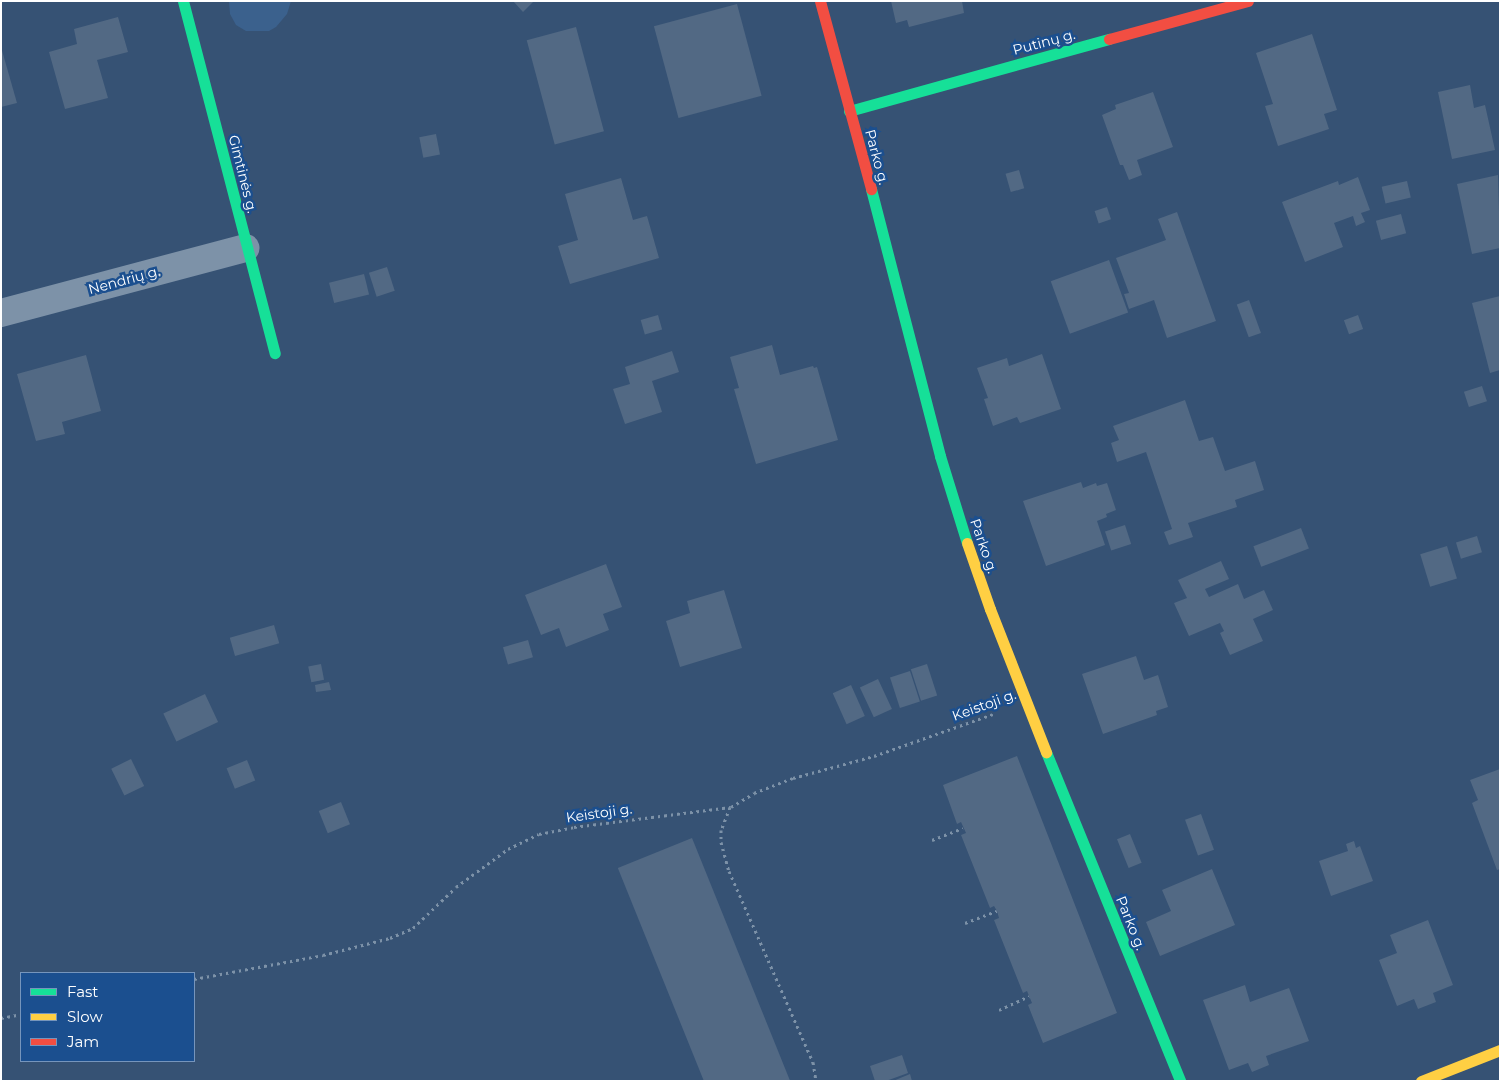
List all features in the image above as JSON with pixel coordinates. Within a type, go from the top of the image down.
[{"type":"street","name":"Gimtinės g.","points":[[184,1],[246,248],[275,353]]},
{"type":"street","name":"Parko g.","points":[[820,1],[907,324],[940,456],[990,609],[1180,1081]]},
{"type":"street","name":"Putinų g.","points":[[849,112],[1248,1]]},
{"type":"street","name":"Nendrių g.","points":[[1,313],[246,248]]},
{"type":"street","points":[[1421,1081],[1500,1050]]},
{"type":"path","name":"Keistoji g.","points":[[195,978],[323,955],[390,938],[413,928],[456,887],[508,849],[539,834],[574,827],[730,807],[754,793],[793,778],[874,756],[1026,702]]},
{"type":"path","points":[[730,807],[721,830],[721,842],[729,871],[813,1062],[816,1081]]},
{"type":"path","points":[[932,840],[963,828]]},
{"type":"path","points":[[965,923],[997,911]]},
{"type":"path","points":[[999,1010],[1030,996]]},
{"type":"path","points":[[1,1018],[20,1014]]},
{"type":"water","points":[[229,1],[291,1],[287,14],[276,27],[269,31],[246,31],[236,25],[230,14]]},
{"type":"building","points":[[513,1],[534,1],[523,12]]},
{"type":"building","points":[[891,1],[962,1],[964,13],[909,27],[907,20],[896,23]]},
{"type":"building","points":[[737,4],[762,96],[679,118],[654,26]]},
{"type":"building","points":[[118,17],[128,52],[97,60],[108,98],[65,109],[49,52],[77,44],[74,29]]},
{"type":"building","points":[[576,27],[604,131],[555,145],[527,40]]},
{"type":"building","points":[[1312,34],[1337,110],[1324,114],[1329,129],[1278,146],[1265,106],[1273,104],[1256,53]]},
{"type":"building","points":[[1,47],[17,103],[1,107]]},
{"type":"building","points":[[1470,85],[1474,108],[1485,105],[1495,150],[1452,159],[1438,92]]},
{"type":"building","points":[[1153,92],[1173,147],[1137,160],[1142,175],[1129,180],[1123,165],[1120,165],[1102,115],[1116,109],[1115,105]]},
{"type":"building","points":[[436,134],[440,155],[423,158],[419,137]]},
{"type":"building","points":[[1019,170],[1024,188],[1011,192],[1006,174]]},
{"type":"building","points":[[1498,175],[1500,248],[1472,254],[1457,184]]},
{"type":"building","points":[[1358,177],[1370,210],[1361,213],[1365,222],[1356,226],[1353,216],[1334,223],[1343,247],[1305,262],[1282,202],[1338,181],[1339,185]]},
{"type":"building","points":[[621,178],[633,220],[647,216],[659,258],[570,284],[558,246],[578,240],[565,194]]},
{"type":"building","points":[[1407,181],[1411,198],[1385,203],[1382,187]]},
{"type":"building","points":[[1107,207],[1111,219],[1099,223],[1095,211]]},
{"type":"building","points":[[1177,212],[1216,321],[1167,338],[1154,300],[1129,309],[1124,294],[1129,293],[1116,258],[1166,240],[1158,219]]},
{"type":"building","points":[[1401,214],[1406,233],[1381,240],[1376,221]]},
{"type":"building","points":[[1109,260],[1128,313],[1070,334],[1051,281]]},
{"type":"building","points":[[387,267],[395,291],[377,297],[369,273]]},
{"type":"building","points":[[364,274],[369,294],[334,303],[329,283]]},
{"type":"building","points":[[1500,296],[1500,370],[1490,373],[1472,303]]},
{"type":"building","points":[[1249,300],[1261,333],[1249,337],[1237,304]]},
{"type":"building","points":[[658,315],[662,329],[645,334],[641,320]]},
{"type":"building","points":[[1358,315],[1363,329],[1349,334],[1344,320]]},
{"type":"building","points":[[772,345],[780,375],[813,366],[814,368],[817,367],[838,440],[756,464],[734,389],[739,388],[730,357]]},
{"type":"building","points":[[672,351],[679,372],[652,381],[662,412],[625,424],[613,389],[630,384],[625,367]]},
{"type":"building","points":[[1042,354],[1061,409],[1020,423],[1017,417],[993,426],[984,399],[988,398],[977,368],[1007,358],[1009,366]]},
{"type":"building","points":[[86,355],[101,411],[62,422],[65,434],[36,441],[17,374]]},
{"type":"building","points":[[1482,386],[1487,401],[1469,407],[1464,392]]},
{"type":"building","points":[[1185,400],[1199,441],[1213,437],[1225,471],[1255,461],[1264,490],[1235,500],[1237,507],[1188,523],[1193,537],[1169,545],[1164,532],[1172,529],[1146,452],[1117,462],[1111,443],[1119,440],[1113,426]]},
{"type":"building","points":[[1081,482],[1083,488],[1096,483],[1097,486],[1107,483],[1116,510],[1106,514],[1107,517],[1097,521],[1105,545],[1046,566],[1023,501]]},
{"type":"building","points":[[1125,525],[1131,544],[1111,551],[1105,531]]},
{"type":"building","points":[[1301,528],[1309,549],[1261,567],[1253,546]]},
{"type":"building","points":[[1477,536],[1482,552],[1461,559],[1456,542]]},
{"type":"building","points":[[1447,546],[1457,579],[1430,587],[1420,554]]},
{"type":"building","points":[[1221,561],[1229,579],[1205,589],[1209,597],[1238,584],[1244,599],[1264,590],[1273,610],[1253,619],[1263,641],[1230,655],[1220,633],[1224,631],[1220,623],[1189,636],[1174,603],[1187,598],[1178,580]]},
{"type":"building","points":[[606,564],[622,607],[603,614],[609,630],[566,647],[559,628],[541,635],[525,595]]},
{"type":"building","points":[[724,590],[742,648],[680,667],[666,621],[690,613],[687,601]]},
{"type":"building","points":[[274,625],[279,643],[235,656],[230,638]]},
{"type":"building","points":[[528,640],[533,657],[508,664],[503,647]]},
{"type":"building","points":[[1136,656],[1144,680],[1158,675],[1168,707],[1156,711],[1157,715],[1103,734],[1082,674]]},
{"type":"building","points":[[321,664],[324,680],[311,682],[308,666]]},
{"type":"building","points":[[927,664],[937,695],[921,701],[911,669]]},
{"type":"building","points":[[910,671],[920,701],[900,708],[890,677]]},
{"type":"building","points":[[878,679],[892,709],[874,717],[860,687]]},
{"type":"building","points":[[329,682],[331,690],[316,692],[315,685]]},
{"type":"building","points":[[851,685],[865,716],[847,724],[833,693]]},
{"type":"building","points":[[205,694],[218,722],[176,742],[163,713]]},
{"type":"building","points":[[1017,756],[1117,1013],[1043,1043],[1028,1005],[1032,1003],[1027,991],[1023,993],[994,920],[999,918],[997,911],[994,906],[990,908],[961,835],[966,833],[961,822],[957,824],[943,785]]},
{"type":"building","points":[[131,759],[144,786],[124,796],[111,769]]},
{"type":"building","points":[[247,760],[255,780],[235,789],[227,768]]},
{"type":"building","points":[[1500,769],[1500,869],[1497,870],[1472,803],[1478,800],[1470,780]]},
{"type":"building","points":[[341,802],[350,824],[328,833],[319,811]]},
{"type":"building","points":[[1201,814],[1214,850],[1198,856],[1185,820]]},
{"type":"building","points":[[1130,834],[1142,863],[1129,868],[1117,839]]},
{"type":"building","points":[[692,838],[790,1081],[704,1081],[618,868]]},
{"type":"building","points":[[1354,841],[1356,848],[1360,846],[1373,881],[1331,896],[1319,861],[1348,851],[1346,844]]},
{"type":"building","points":[[1212,869],[1235,925],[1160,956],[1146,922],[1171,911],[1162,890]]},
{"type":"building","points":[[1428,920],[1453,985],[1433,993],[1436,1002],[1418,1009],[1414,999],[1397,1006],[1379,960],[1397,953],[1390,935]]},
{"type":"building","points":[[1245,985],[1250,1002],[1289,988],[1309,1041],[1266,1056],[1269,1065],[1252,1072],[1248,1063],[1229,1070],[1203,1000]]},
{"type":"building","points":[[902,1055],[908,1073],[886,1081],[875,1081],[870,1066]]},
{"type":"building","points":[[910,1074],[912,1081],[893,1081]]},
{"type":"traffic: fast","points":[[183,1],[275,353]]},
{"type":"traffic: fast","points":[[849,111],[1109,39]]},
{"type":"traffic: fast","points":[[871,189],[940,456],[967,543]]},
{"type":"traffic: fast","points":[[1046,752],[1180,1081]]},
{"type":"traffic: slow","points":[[967,543],[990,609],[1046,752]]},
{"type":"traffic: slow","points":[[1421,1081],[1500,1050]]},
{"type":"traffic: jam","points":[[820,1],[871,189]]},
{"type":"traffic: jam","points":[[1109,39],[1248,1]]}]
